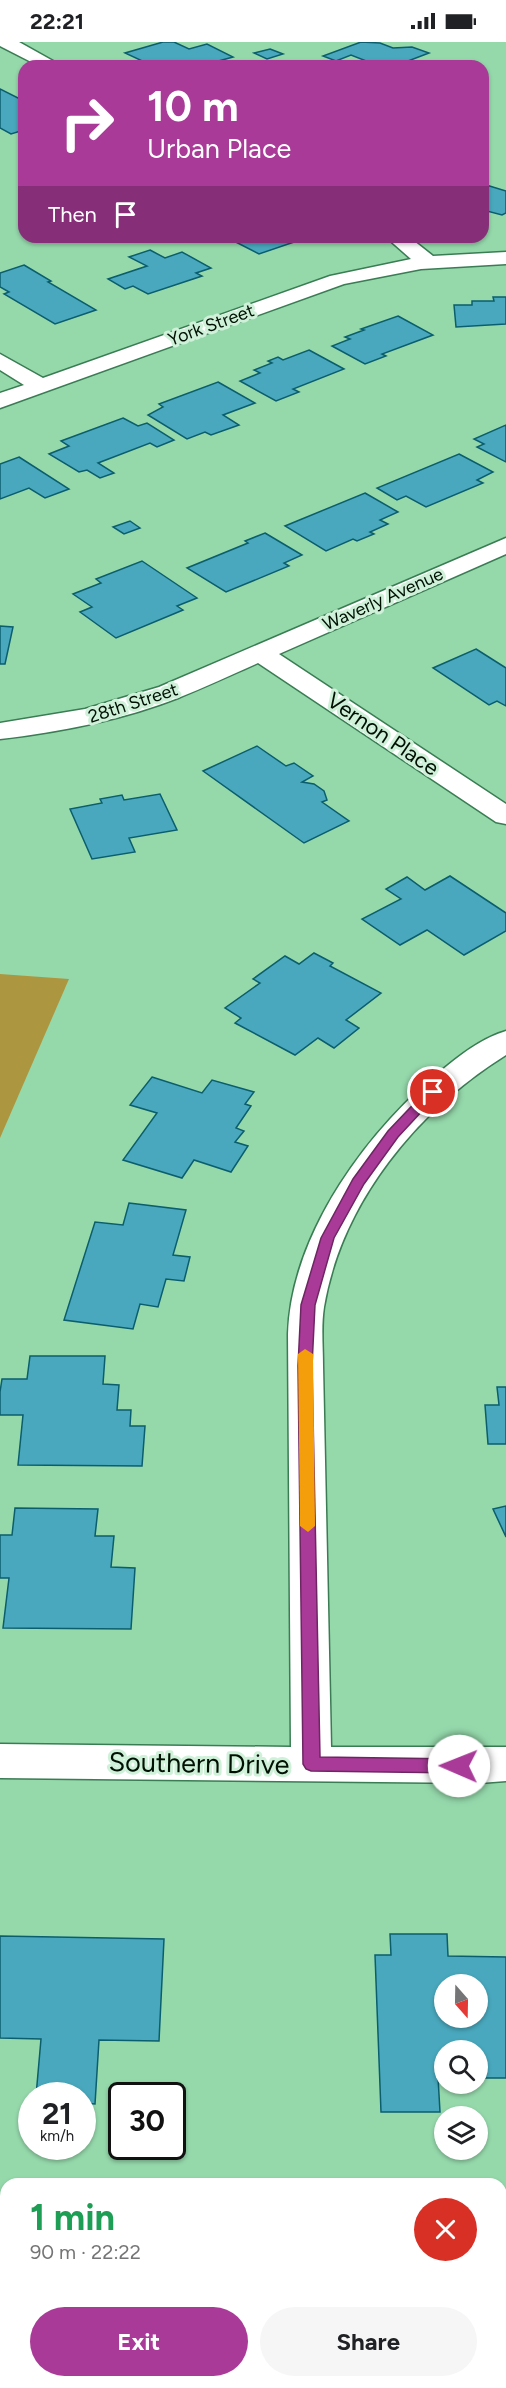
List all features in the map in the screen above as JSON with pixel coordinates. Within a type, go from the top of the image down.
[{"type":"main road","points":[[4,42],[41,60]]},
{"type":"main road","points":[[404,243],[426,261]]},
{"type":"main road","name":"York Street","points":[[0,401],[337,280],[381,268],[426,261],[506,258]]},
{"type":"main road","points":[[0,361],[41,386]]},
{"type":"main road","name":"Waverly Avenue","points":[[260,653],[506,545]]},
{"type":"main road","name":"28th Street","points":[[0,731],[50,726],[112,713],[168,693],[260,653]]},
{"type":"main road","name":"Vernon Place","points":[[260,653],[506,816]]},
{"type":"main road","points":[[311,1764],[305,1366],[308,1305],[328,1238],[358,1182],[393,1134],[433,1092],[480,1055],[506,1041]]},
{"type":"main road","name":"Southern Drive","points":[[0,1761],[480,1766],[506,1764]]},
{"type":"shaded area","points":[[0,974],[69,979],[0,1138]]},
{"type":"building","points":[[163,42],[174,42],[189,49],[207,44],[233,57],[222,60],[140,60],[125,53]]},
{"type":"building","points":[[361,42],[380,43],[393,48],[412,47],[429,53],[411,60],[364,60],[351,55],[333,60],[323,56]]},
{"type":"building","points":[[270,49],[283,54],[267,59],[254,53]]},
{"type":"building","points":[[0,89],[18,98],[18,132],[11,134],[0,128]]},
{"type":"building","points":[[489,186],[506,191],[506,213],[502,215],[489,212]]},
{"type":"building","points":[[238,243],[291,243],[259,254]]},
{"type":"building","points":[[150,250],[165,258],[182,252],[211,268],[196,273],[202,276],[148,294],[133,286],[125,289],[108,279],[147,266],[129,257]]},
{"type":"building","points":[[24,265],[96,310],[55,324],[4,294],[9,292],[0,287],[0,273]]},
{"type":"building","points":[[493,297],[506,297],[506,324],[456,327],[454,305],[472,305],[472,301],[494,301]]},
{"type":"building","points":[[398,316],[433,335],[382,354],[386,356],[365,364],[332,346],[350,339],[345,337],[364,330],[361,329]]},
{"type":"building","points":[[309,350],[344,369],[293,389],[299,392],[276,401],[240,381],[260,373],[254,370],[272,363],[268,361],[278,357],[283,360]]},
{"type":"building","points":[[218,382],[255,403],[223,415],[239,425],[211,435],[205,432],[187,439],[148,415],[163,407],[159,404]]},
{"type":"building","points":[[123,418],[138,426],[147,423],[174,440],[157,447],[150,443],[98,463],[114,473],[100,478],[87,470],[79,472],[49,454],[69,446],[61,441]]},
{"type":"building","points":[[506,425],[506,462],[477,447],[484,444],[474,439]]},
{"type":"building","points":[[459,454],[493,472],[477,480],[483,483],[426,507],[406,496],[397,500],[377,488]]},
{"type":"building","points":[[19,457],[69,489],[45,498],[29,488],[0,499],[0,464]]},
{"type":"building","points":[[365,493],[398,512],[380,520],[388,524],[370,532],[374,534],[357,541],[353,539],[326,551],[285,526]]},
{"type":"building","points":[[130,521],[140,528],[124,534],[113,527]]},
{"type":"building","points":[[265,533],[302,555],[284,563],[289,566],[226,592],[187,568],[248,543],[245,541]]},
{"type":"building","points":[[142,561],[197,598],[177,606],[183,610],[116,638],[80,612],[92,607],[73,594],[101,583],[96,579]]},
{"type":"building","points":[[0,626],[13,627],[5,664],[0,664]]},
{"type":"building","points":[[476,649],[506,668],[506,706],[497,701],[489,705],[433,668]]},
{"type":"building","points":[[257,746],[286,766],[294,763],[313,776],[302,782],[314,784],[324,791],[327,800],[322,802],[349,821],[304,843],[203,771]]},
{"type":"building","points":[[160,794],[177,830],[129,838],[135,852],[92,859],[70,809],[102,803],[100,799],[122,795],[124,800]]},
{"type":"building","points":[[450,876],[506,913],[506,931],[464,955],[427,930],[400,945],[362,919],[401,899],[386,889],[407,877],[425,890]]},
{"type":"building","points":[[314,953],[333,963],[330,966],[381,993],[346,1020],[359,1028],[334,1048],[318,1038],[295,1055],[235,1023],[241,1018],[225,1008],[260,983],[253,979],[285,956],[299,964]]},
{"type":"building","points":[[152,1077],[202,1093],[212,1080],[254,1092],[245,1104],[251,1106],[236,1128],[244,1131],[235,1142],[248,1146],[231,1172],[194,1160],[182,1178],[123,1160],[157,1113],[130,1105]]},
{"type":"building","points":[[129,1203],[186,1210],[173,1255],[190,1257],[184,1281],[166,1279],[158,1307],[140,1304],[133,1329],[64,1320],[95,1222],[123,1225]]},
{"type":"building","points":[[30,1356],[105,1356],[103,1384],[119,1385],[117,1410],[131,1410],[130,1426],[145,1426],[142,1466],[18,1465],[23,1415],[0,1415],[0,1392],[2,1379],[27,1379]]},
{"type":"building","points":[[497,1387],[506,1387],[506,1444],[488,1444],[485,1405],[499,1405]]},
{"type":"building","points":[[506,1506],[506,1537],[493,1509]]},
{"type":"building","points":[[15,1508],[98,1509],[95,1536],[114,1536],[111,1567],[135,1568],[131,1629],[3,1628],[9,1578],[0,1578],[0,1535],[12,1535]]},
{"type":"building","points":[[390,1934],[447,1934],[448,1956],[506,1957],[506,2078],[488,2078],[488,2040],[434,2040],[434,2094],[439,2094],[440,2106],[434,2106],[434,2112],[381,2112],[375,1955],[391,1955]]},
{"type":"building","points":[[0,1936],[164,1939],[159,2041],[99,2040],[96,2088],[96,2082],[37,2082],[41,2039],[0,2038]]},
{"type":"slow traffic","points":[[305,1354],[308,1526]]},
{"type":"route","points":[[433,1092],[393,1134],[358,1182],[328,1238],[308,1305],[305,1366],[311,1764],[459,1766]]}]
